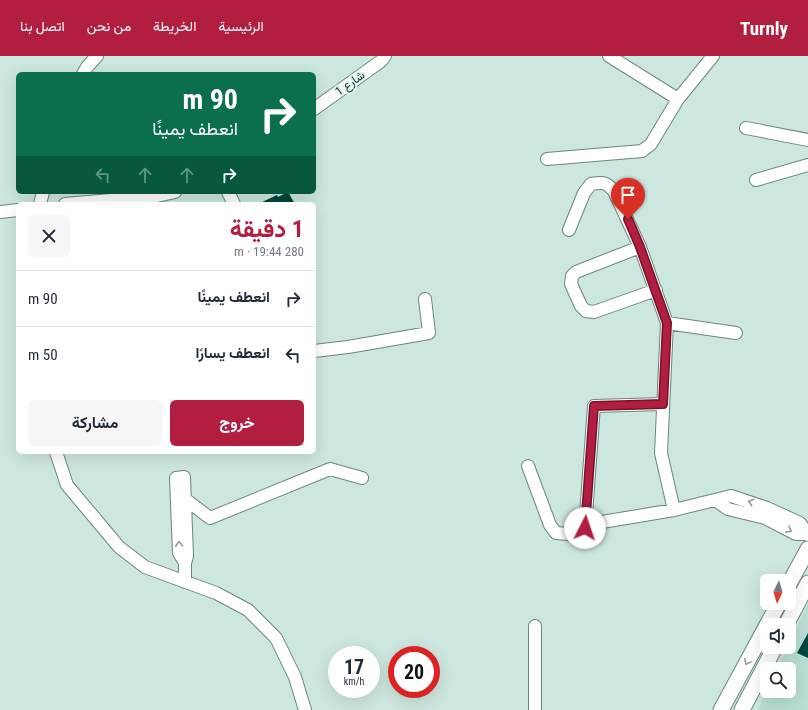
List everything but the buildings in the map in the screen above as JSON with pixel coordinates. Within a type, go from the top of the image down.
[{"type":"main road","points":[[793,574],[808,539]]},
{"type":"main road","points":[[790,618],[808,583]]},
{"type":"main road","points":[[721,710],[775,610]]},
{"type":"main road","points":[[742,710],[771,654]]},
{"type":"street","points":[[84,72],[97,56]]},
{"type":"street","name":"شارع 1","points":[[316,107],[381,61],[385,56]]},
{"type":"street","points":[[609,56],[678,99]]},
{"type":"street","points":[[547,159],[642,151],[651,144],[678,99],[713,56]]},
{"type":"street","points":[[746,128],[808,140]]},
{"type":"street","points":[[756,180],[808,165]]},
{"type":"street","points":[[569,230],[584,193],[591,184],[608,184],[614,191],[640,247],[667,323],[660,453],[674,510]]},
{"type":"street","points":[[88,202],[166,194]]},
{"type":"street","points":[[0,212],[16,210]]},
{"type":"street","points":[[640,247],[576,272],[572,276],[571,284],[581,306],[586,311],[594,312],[656,290]]},
{"type":"street","points":[[316,351],[429,333],[425,299]]},
{"type":"street","points":[[667,323],[736,333]]},
{"type":"street","points":[[585,528],[594,406],[663,404]]},
{"type":"street","points":[[57,454],[67,485],[119,547],[145,567],[216,593],[248,610],[276,638],[295,677],[305,710]]},
{"type":"street","points":[[528,466],[550,525],[556,533],[569,534],[602,522],[674,510],[731,496],[766,513],[800,523],[808,539]]},
{"type":"street","points":[[185,499],[210,518],[330,469],[362,478]]},
{"type":"street","points":[[185,563],[179,553],[176,478],[184,477],[187,556],[185,563],[185,582]]},
{"type":"street","points":[[535,626],[535,710]]},
{"type":"shaded area","points":[[808,604],[808,710],[758,710],[763,698],[796,698],[796,662],[780,662],[784,654],[796,654],[796,629]]},
{"type":"route","points":[[585,528],[594,406],[663,404],[667,323],[640,247],[628,219]]}]
